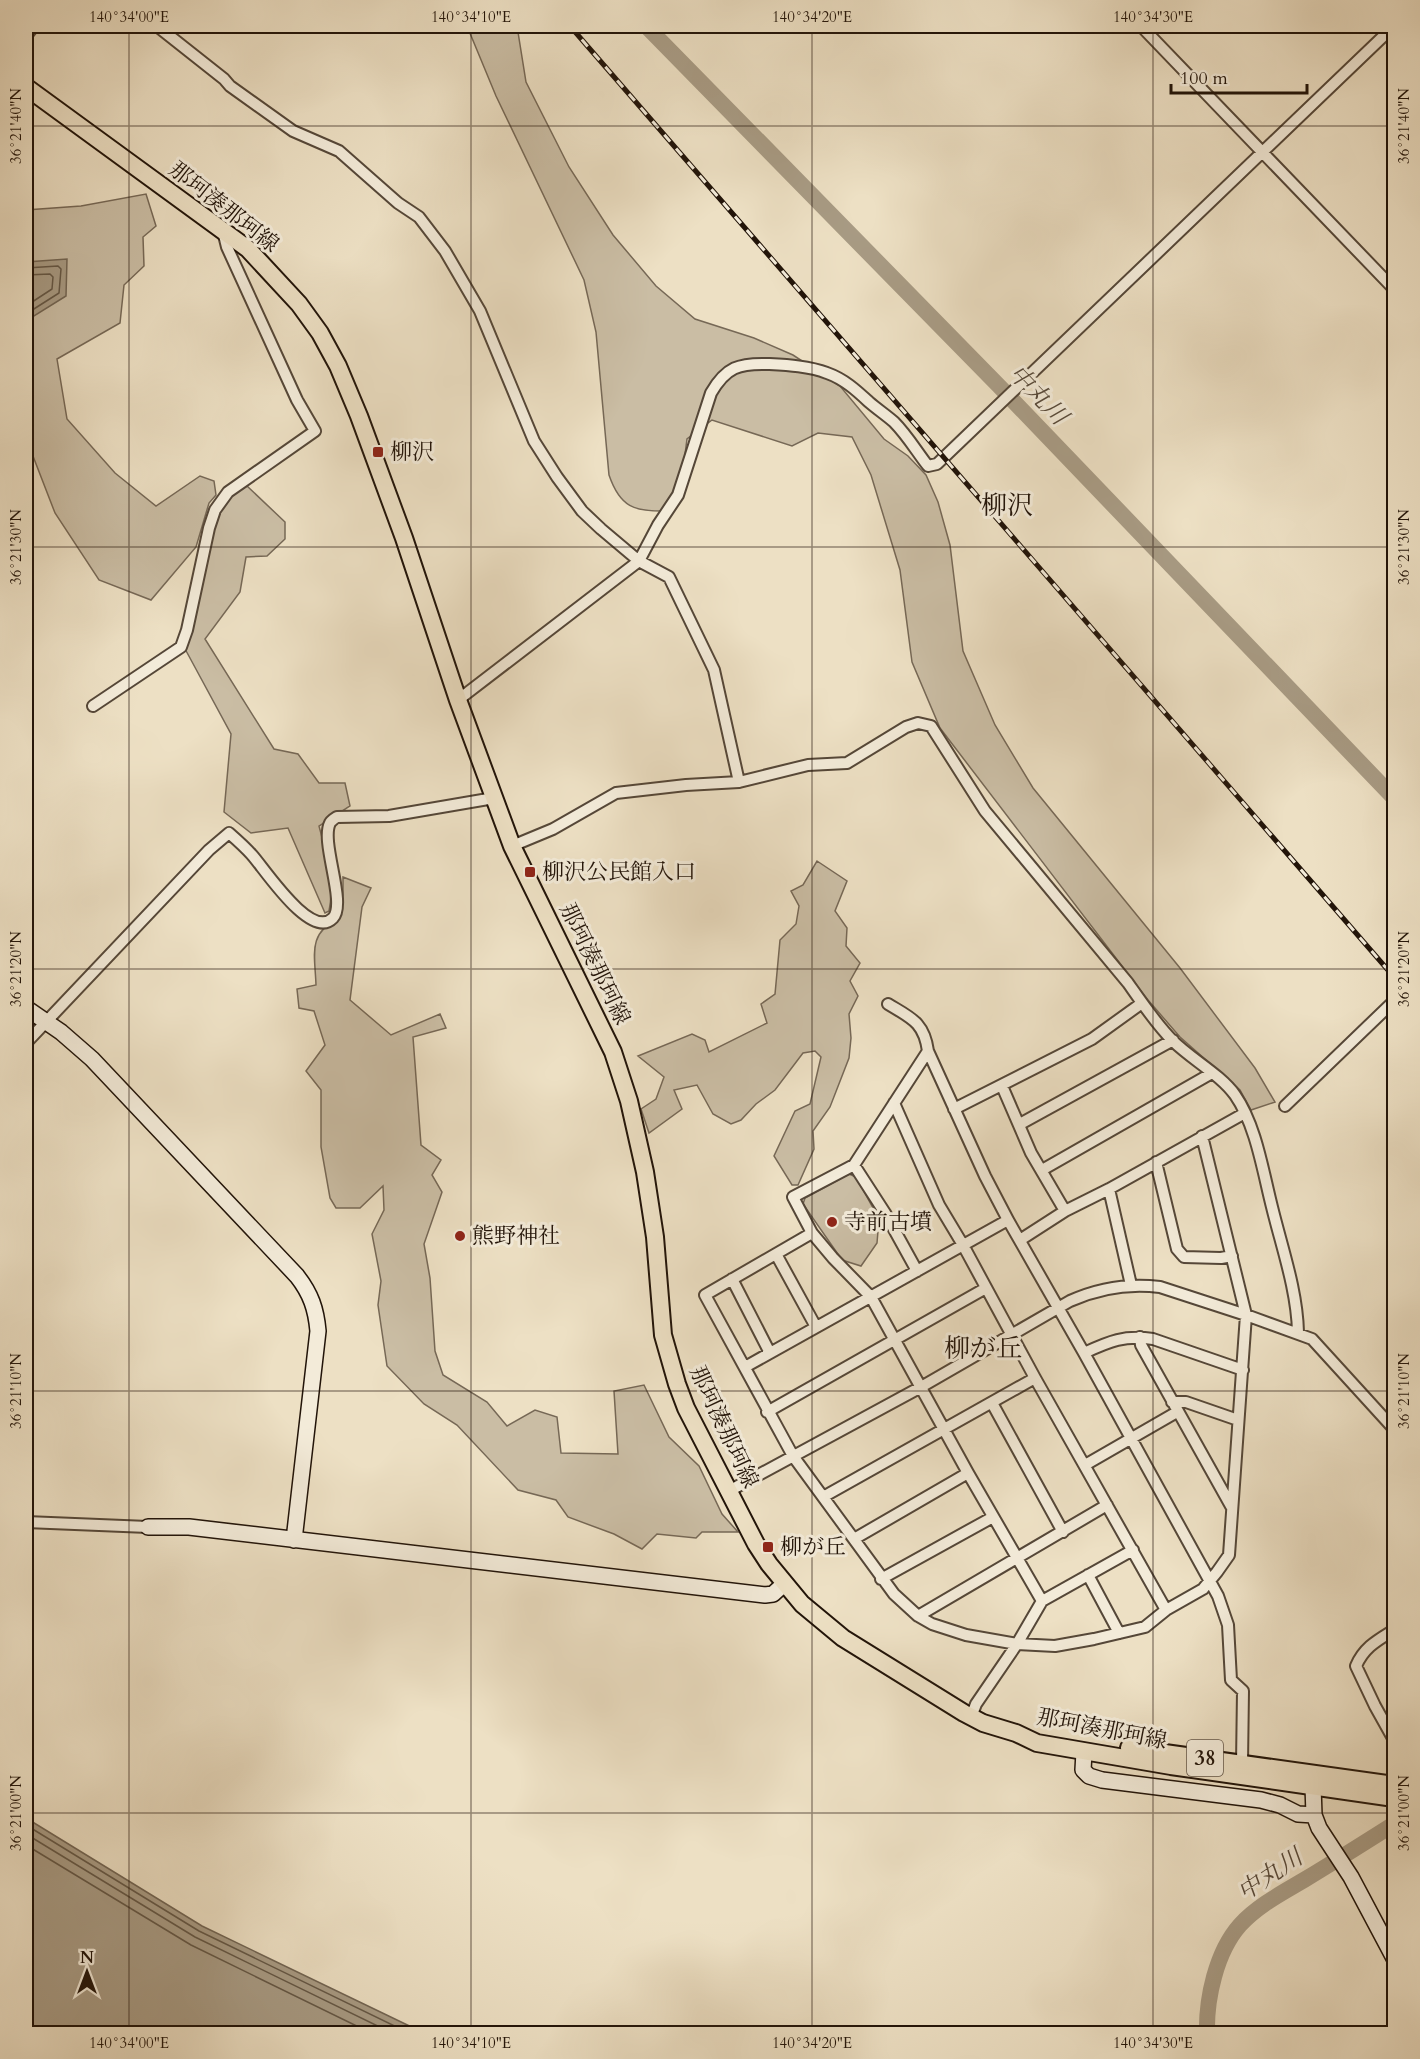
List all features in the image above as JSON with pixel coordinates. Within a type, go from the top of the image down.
[{"type":"main road","name":"那珂湊那珂線","points":[[26,87],[248,249],[300,304],[320,333],[338,366],[404,538],[458,700],[512,846],[614,1052],[621,1072],[637,1133],[649,1194],[663,1335],[677,1384],[686,1408],[756,1544],[784,1584],[802,1604],[843,1638],[970,1717],[1037,1743],[1313,1786],[1392,1794]]},
{"type":"main road","name":"那珂湊那珂線","points":[[1016,1733],[1041,1733],[1242,1763],[1392,1794]]},
{"type":"street","points":[[26,36],[34,26]]},
{"type":"street","points":[[158,26],[230,86],[293,131],[339,151],[398,203],[419,217],[445,251],[480,310],[534,441],[582,511],[639,561],[669,577],[714,670],[740,782]]},
{"type":"street","points":[[1141,26],[1395,289]]},
{"type":"street","points":[[458,700],[639,561],[658,525],[678,495],[711,393],[718,381],[728,372],[739,366],[753,363],[801,367],[835,376],[852,387],[894,423],[928,466],[937,464],[1395,26]]},
{"type":"street","points":[[93,706],[181,647],[215,510],[228,492],[315,431],[284,373],[227,247],[223,230]]},
{"type":"street","points":[[512,846],[553,829],[616,793],[740,782],[808,765],[847,763],[906,727],[918,723],[931,726],[985,811],[1173,1040],[1212,1074],[1220,1078],[1234,1094],[1248,1117],[1297,1306],[1298,1332]]},
{"type":"street","points":[[26,1043],[209,850],[229,833],[252,854],[297,910],[308,918],[326,921],[333,918],[336,911],[328,834],[330,823],[337,817],[389,816],[494,798]]},
{"type":"street","points":[[1285,1106],[1395,1001]]},
{"type":"street","points":[[954,1109],[1092,1039],[1142,1003]]},
{"type":"street","points":[[888,1004],[919,1024],[928,1051],[985,1176],[1218,1596],[1228,1625],[1231,1680],[1243,1691],[1242,1763]]},
{"type":"street","points":[[26,1008],[61,1032],[92,1059],[297,1276],[313,1300],[318,1331],[294,1540]]},
{"type":"street","points":[[1020,1124],[1173,1040]]},
{"type":"street","points":[[928,1051],[854,1165],[793,1197],[812,1233],[871,1297],[1042,1601]]},
{"type":"street","points":[[1042,1170],[1212,1074]]},
{"type":"street","points":[[1002,1086],[1032,1153],[1065,1211]]},
{"type":"street","points":[[894,1103],[939,1205],[1166,1611]]},
{"type":"street","points":[[1020,1240],[1065,1211],[1245,1113]]},
{"type":"street","points":[[812,1233],[705,1295],[793,1456],[881,1579],[918,1616],[948,1631],[1017,1644],[1055,1646],[1144,1627],[1203,1589],[1228,1555],[1246,1315],[1203,1136]]},
{"type":"street","points":[[1156,1162],[1177,1249],[1184,1257],[1232,1256]]},
{"type":"street","points":[[854,1165],[885,1213],[917,1271]]},
{"type":"street","points":[[1109,1189],[1131,1286]]},
{"type":"street","points":[[745,1367],[1008,1220]]},
{"type":"street","points":[[776,1254],[816,1327]]},
{"type":"street","points":[[732,1279],[770,1353]]},
{"type":"street","points":[[729,1491],[921,1387],[1058,1308],[1089,1292],[1108,1287],[1160,1287],[1298,1332],[1312,1339],[1395,1429]]},
{"type":"street","points":[[767,1412],[986,1288]]},
{"type":"street","points":[[1084,1353],[1114,1339],[1140,1337],[1153,1339],[1243,1370]]},
{"type":"street","points":[[1140,1337],[1141,1345],[1174,1407],[1231,1506]]},
{"type":"street","points":[[823,1497],[1035,1378]]},
{"type":"street","points":[[992,1402],[1063,1532]]},
{"type":"street","points":[[1085,1465],[1131,1438],[1174,1407],[1186,1402],[1238,1420]]},
{"type":"street","points":[[854,1539],[968,1473]]},
{"type":"street","points":[[918,1616],[1107,1505]]},
{"type":"street","points":[[881,1579],[993,1517]]},
{"type":"street","points":[[26,1522],[189,1527],[765,1595],[773,1594],[784,1584]]},
{"type":"street","points":[[970,1717],[1042,1601],[1133,1550]]},
{"type":"street","points":[[1088,1575],[1119,1633]]},
{"type":"street","points":[[1395,1630],[1369,1646],[1356,1666],[1375,1706],[1395,1740]]},
{"type":"street","points":[[1084,1752],[1083,1770],[1089,1776],[1261,1800],[1281,1805],[1298,1814],[1314,1815]]},
{"type":"street","points":[[1313,1786],[1314,1815],[1319,1828],[1351,1877],[1395,1958]]},
{"type":"shaded area","points":[[467,26],[517,26],[526,82],[569,167],[613,235],[656,286],[695,319],[754,338],[793,355],[840,386],[884,439],[908,456],[926,475],[938,502],[950,545],[963,651],[995,725],[1033,788],[1180,968],[1255,1068],[1275,1102],[1251,1110],[1240,1090],[1180,1037],[1148,1000],[940,728],[912,662],[900,570],[871,475],[852,437],[818,433],[792,446],[712,420],[687,439],[683,470],[667,511],[637,508],[623,501],[609,475],[596,332],[584,280],[496,96]]},
{"type":"shaded area","points":[[146,194],[156,226],[143,237],[144,266],[124,285],[120,323],[57,359],[67,419],[115,473],[156,506],[200,476],[214,481],[216,495],[209,503],[196,547],[151,600],[99,580],[55,513],[26,438],[26,210],[81,206]]},
{"type":"shaded area","points":[[247,486],[285,522],[285,539],[267,556],[246,557],[240,592],[205,639],[274,749],[298,754],[319,783],[345,783],[350,806],[319,826],[327,857],[331,890],[329,911],[325,913],[288,828],[251,833],[224,812],[231,734],[184,647],[213,529],[229,499]]},
{"type":"shaded area","points":[[817,861],[847,881],[835,911],[847,928],[846,946],[860,963],[850,981],[858,996],[849,1014],[851,1038],[849,1058],[830,1107],[813,1131],[814,1149],[798,1185],[792,1185],[774,1156],[795,1111],[810,1104],[821,1057],[815,1051],[803,1053],[775,1090],[756,1104],[741,1120],[731,1124],[713,1114],[697,1085],[674,1090],[682,1109],[649,1133],[641,1109],[656,1099],[664,1077],[638,1056],[692,1034],[705,1040],[709,1052],[767,1023],[761,1004],[775,994],[780,940],[796,924],[799,906],[791,891],[803,885]]},
{"type":"shaded area","points":[[343,877],[371,888],[362,907],[350,1000],[391,1035],[440,1014],[446,1028],[413,1037],[421,1145],[441,1160],[432,1175],[442,1192],[424,1244],[430,1278],[435,1351],[443,1375],[487,1402],[507,1426],[535,1410],[557,1417],[561,1453],[618,1454],[614,1391],[644,1385],[669,1437],[699,1466],[722,1514],[738,1532],[702,1532],[696,1538],[657,1534],[642,1549],[614,1534],[568,1517],[556,1500],[518,1490],[457,1425],[424,1404],[387,1366],[378,1305],[381,1281],[372,1234],[384,1210],[383,1186],[360,1208],[336,1208],[330,1198],[321,1147],[321,1090],[306,1071],[325,1045],[314,1011],[299,1008],[297,989],[316,985],[314,954],[317,938],[329,924],[339,918]]},
{"type":"shaded area","points":[[849,1174],[856,1177],[879,1219],[877,1243],[861,1266],[842,1260],[803,1204],[805,1198]]},
{"type":"water","points":[[67,259],[66,296],[26,321],[26,262]]},
{"type":"water","points":[[26,1818],[202,1926],[424,2033],[26,2033]]},
{"type":"waterway","name":"中丸川","points":[[646,26],[999,386],[1394,798]]},
{"type":"waterway","name":"中丸川","points":[[1207,2034],[1208,2006],[1214,1976],[1225,1948],[1240,1925],[1270,1900],[1394,1824]]},
{"type":"railway","points":[[570,26],[1394,977]]},
{"type":"place","name":"柳沢","points":[[378,452]]},
{"type":"place","name":"柳沢公民館入口","points":[[530,872]]},
{"type":"place","name":"寺前古墳","points":[[832,1222]]},
{"type":"place","name":"熊野神社","points":[[460,1236]]},
{"type":"place","name":"柳が丘","points":[[768,1547]]},
{"type":"district","name":"柳沢","points":[[1007,505]]},
{"type":"district","name":"柳が丘","points":[[983,1348]]}]
